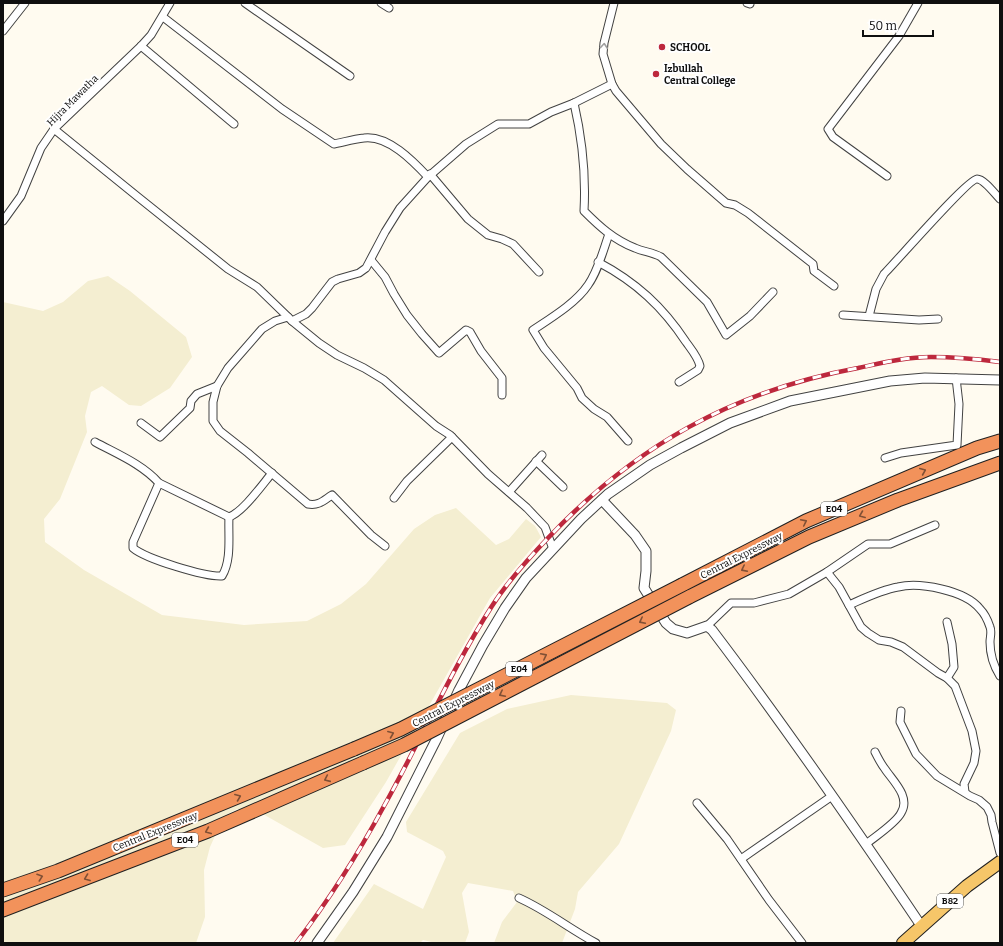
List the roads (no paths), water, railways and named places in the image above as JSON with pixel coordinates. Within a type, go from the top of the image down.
[{"type":"highway","name":"Central Expressway","points":[[3,890],[58,871],[401,730],[806,521],[977,448],[996,443]]},
{"type":"highway","name":"Central Expressway","points":[[3,910],[208,831],[404,745],[689,597],[809,537],[898,500],[998,463]]},
{"type":"main road","name":"B82","points":[[903,943],[966,886],[1000,862]]},
{"type":"street","points":[[3,30],[25,3]]},
{"type":"street","name":"Hijra Mawatha","points":[[3,221],[21,196],[41,148],[54,129],[141,46],[151,35],[170,3]]},
{"type":"street","points":[[245,3],[350,76]]},
{"type":"street","points":[[381,3],[389,8]]},
{"type":"street","points":[[614,3],[604,43],[603,54],[612,84],[616,91],[660,144],[687,169],[726,203],[735,205],[748,213],[787,242],[814,264],[814,271],[834,286]]},
{"type":"street","points":[[887,176],[833,137],[828,129],[899,36],[918,3]]},
{"type":"street","points":[[163,17],[282,110],[334,144],[366,138],[382,140],[408,156],[429,175],[468,219],[488,235],[513,244],[539,272]]},
{"type":"street","points":[[141,46],[234,124]]},
{"type":"street","points":[[385,546],[371,535],[332,495],[320,503],[314,505],[308,504],[248,452],[220,432],[214,421],[213,402],[217,386],[228,368],[262,329],[275,321],[290,319],[306,314],[332,282],[359,273],[366,268],[372,260],[394,218],[429,175],[466,144],[498,124],[528,124],[612,84]]},
{"type":"street","points":[[574,103],[580,130],[584,171],[584,211],[600,228],[629,246],[652,252],[661,257],[707,302],[726,335],[750,316],[773,292]]},
{"type":"street","points":[[54,129],[228,269],[257,287],[290,319],[319,343],[337,355],[364,368],[384,380],[436,426],[452,437],[488,474],[527,508],[545,527],[553,549]]},
{"type":"street","points":[[869,316],[876,289],[884,274],[954,198],[972,181],[977,179],[982,181],[1000,199]]},
{"type":"street","points":[[609,234],[587,287],[564,309],[533,330],[544,348],[577,388],[582,398],[607,417],[628,441]]},
{"type":"street","points":[[372,260],[386,277],[394,294],[407,315],[439,353],[466,330],[470,332],[481,351],[502,378],[502,395]]},
{"type":"street","points":[[598,262],[611,269],[646,294],[674,324],[693,352],[700,366],[698,370],[679,382]]},
{"type":"street","points":[[843,315],[919,320],[938,319]]},
{"type":"street","points":[[317,943],[353,892],[387,837],[483,645],[505,608],[526,578],[553,549],[602,500],[620,485],[650,465],[730,423],[790,400],[890,381],[925,378],[1000,380]]},
{"type":"street","points":[[885,458],[901,453],[957,445],[959,404],[956,378]]},
{"type":"street","points":[[141,423],[160,437],[190,408],[191,401],[197,394],[217,386]]},
{"type":"street","points":[[394,498],[407,481],[452,437]]},
{"type":"street","points":[[95,442],[137,464],[152,474],[160,483],[229,516],[233,515],[251,499],[272,474]]},
{"type":"street","points":[[509,492],[542,455]]},
{"type":"street","points":[[536,461],[563,486]]},
{"type":"street","points":[[160,483],[133,542],[133,548],[147,556],[215,577],[222,576],[226,570],[228,555],[229,516]]},
{"type":"street","points":[[602,500],[635,535],[646,551],[644,588],[666,623],[673,629],[687,633],[707,626],[731,604],[754,603],[789,594],[827,572],[868,544],[890,544],[935,525]]},
{"type":"street","points":[[827,572],[839,586],[861,626],[873,637],[903,647],[947,678],[955,686],[972,731],[976,751],[974,763],[964,784],[965,792]]},
{"type":"street","points":[[849,605],[898,586],[920,585],[943,588],[965,598],[980,608],[991,629],[990,642],[993,665],[1000,676]]},
{"type":"street","points":[[946,622],[952,644],[954,666],[947,678]]},
{"type":"street","points":[[707,626],[712,630],[746,675],[866,844],[922,927]]},
{"type":"street","points":[[901,711],[900,722],[916,754],[937,776],[979,800],[987,807],[991,815],[1000,853]]},
{"type":"street","points":[[866,844],[896,819],[902,812],[904,803],[901,792],[875,752]]},
{"type":"street","points":[[741,859],[832,796]]},
{"type":"street","points":[[697,803],[727,839],[769,900],[802,943]]},
{"type":"street","points":[[519,898],[529,902],[596,943]]},
{"type":"railway","points":[[296,943],[343,876],[364,842],[398,781],[463,655],[498,597],[518,570],[548,538],[581,505],[616,476],[651,450],[689,427],[728,408],[769,391],[812,378],[885,362],[912,358],[948,357],[1000,362]]},
{"type":"place","name":"SCHOOL","points":[[662,47]]},
{"type":"place","name":"Izbullah Central College","points":[[656,74]]}]
